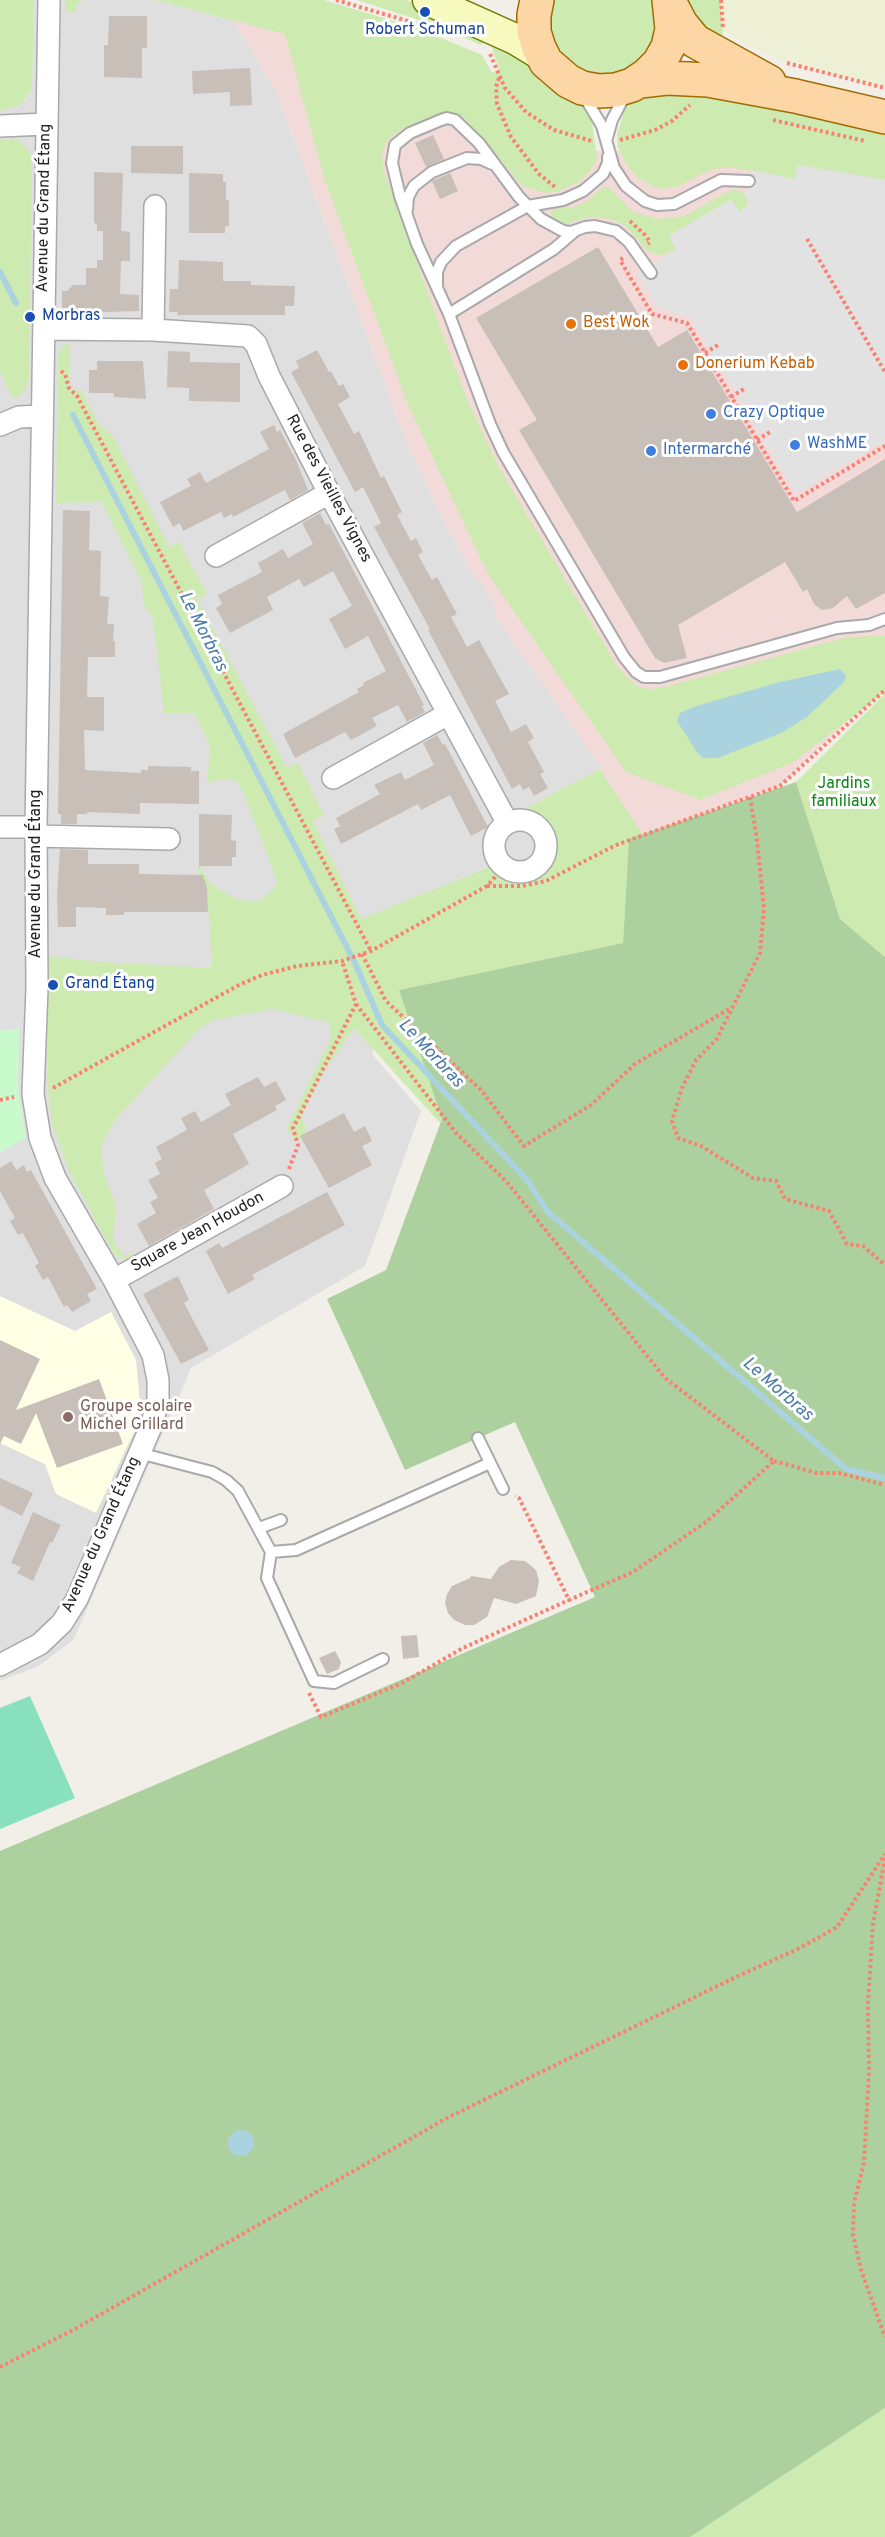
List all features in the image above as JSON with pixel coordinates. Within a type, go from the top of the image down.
[{"type":"main road","points":[[537,0],[534,24],[536,40],[543,56],[556,73],[574,85],[599,91],[616,90],[636,83],[693,78],[795,96],[885,117]]},
{"type":"main road","points":[[636,83],[654,70],[668,47],[672,29],[670,1]]},
{"type":"main road","points":[[670,1],[681,24],[695,40],[795,96]]},
{"type":"main road","points":[[425,12],[505,34],[543,56]]},
{"type":"street","name":"Avenue du Grand Étang","points":[[0,1665],[40,1644],[62,1623],[76,1599],[152,1424],[158,1400],[158,1380],[153,1355],[55,1178],[40,1138],[33,1094],[37,988],[36,831],[46,123],[50,0]]},
{"type":"street","points":[[0,126],[46,123]]},
{"type":"street","points":[[153,330],[154,206]]},
{"type":"street","name":"Rue des Vieilles Vignes","points":[[44,329],[153,330],[248,336],[256,344],[269,376],[329,493],[507,822]]},
{"type":"street","points":[[0,425],[19,417],[42,416]]},
{"type":"street","points":[[216,556],[329,493]]},
{"type":"street","points":[[333,778],[448,714]]},
{"type":"street","points":[[517,819],[533,823],[544,836],[546,844],[542,860],[529,871],[520,872],[504,867],[494,852],[496,834],[507,822],[517,819]]},
{"type":"street","points":[[0,826],[36,831],[169,839]]},
{"type":"street","name":"Square Jean Houdon","points":[[114,1281],[282,1186]]},
{"type":"lane","points":[[439,293],[437,272],[450,250],[528,206],[569,198],[588,188],[603,174],[608,163],[607,146],[614,113],[636,83]]},
{"type":"lane","points":[[574,85],[595,112],[614,168],[626,186],[639,198],[657,205],[681,202],[721,180],[749,181]]},
{"type":"lane","points":[[651,273],[619,233],[606,227],[588,226],[567,232],[555,228],[528,206],[479,143],[453,119],[444,119],[410,134],[395,146],[392,163],[409,221],[449,314],[490,424],[503,452],[624,657],[636,672],[648,678],[670,675],[837,628],[869,625],[885,619]]},
{"type":"lane","points":[[409,221],[407,202],[412,189],[421,179],[439,168],[474,157],[486,160],[503,175]]},
{"type":"lane","points":[[449,314],[554,249],[575,231]]},
{"type":"lane","points":[[478,1438],[503,1489]]},
{"type":"lane","points":[[139,1453],[212,1472],[226,1480],[238,1491],[272,1552],[267,1578],[314,1681],[334,1683],[383,1659]]},
{"type":"lane","points":[[272,1552],[296,1550],[490,1463]]},
{"type":"lane","points":[[259,1528],[281,1520]]},
{"type":"path","points":[[336,0],[425,12]]},
{"type":"path","points":[[723,30],[729,35]]},
{"type":"path","points":[[480,49],[489,53]]},
{"type":"path","points":[[780,60],[812,71],[885,88]]},
{"type":"path","points":[[499,78],[496,87],[497,105],[516,145],[539,174],[569,198]]},
{"type":"path","points":[[626,219],[642,231],[650,242],[620,260],[652,314],[687,323],[794,501],[885,446]]},
{"type":"path","points":[[807,239],[885,372]]},
{"type":"path","points":[[705,353],[718,345]]},
{"type":"path","points":[[44,362],[66,374],[69,388],[77,396],[371,951]]},
{"type":"path","points":[[731,397],[744,389]]},
{"type":"path","points":[[757,440],[770,432]]},
{"type":"path","points":[[487,886],[522,886],[546,881],[616,844],[780,786],[885,690]]},
{"type":"path","points":[[750,797],[758,840],[764,909],[760,953],[716,1040],[696,1060],[682,1088],[672,1121],[678,1138],[701,1146],[753,1178],[776,1181],[785,1199],[829,1211],[847,1244],[863,1246],[885,1264]]},
{"type":"path","points":[[33,1094],[47,1091],[229,990],[262,975],[297,966],[342,961],[371,951],[487,886],[504,867]]},
{"type":"path","points":[[360,954],[386,1001],[481,1090],[524,1146],[591,1105],[635,1064],[732,1008]]},
{"type":"path","points":[[342,961],[356,1004],[456,1132],[506,1181],[665,1378],[774,1461],[817,1473],[839,1473],[885,1485]]},
{"type":"path","points":[[282,1186],[298,1145],[293,1128],[356,1004]]},
{"type":"path","points":[[503,1489],[519,1498],[569,1599],[633,1572],[706,1522],[774,1461]]},
{"type":"path","points":[[885,1856],[873,1924],[868,2003],[869,2072],[865,2151],[854,2203],[853,2234],[861,2270],[885,2337]]},
{"type":"path","points":[[0,2367],[73,2330],[447,2118],[810,1943],[837,1927],[885,1856]]},
{"type":"shaded area","points":[[34,0],[155,0],[233,20],[277,93],[407,443],[448,529],[477,580],[481,581],[497,611],[494,613],[500,623],[602,768],[522,810],[533,812],[542,818],[554,835],[556,850],[553,860],[538,876],[526,880],[513,880],[500,874],[492,866],[362,919],[373,1055],[421,1111],[365,1266],[191,1368],[74,1639],[39,1666],[0,1681],[0,111],[25,101],[32,89]]},
{"type":"shaded area","points":[[721,0],[885,0],[885,88],[812,71],[743,43],[723,31]]},
{"type":"shaded area","points":[[233,20],[429,71],[598,151],[619,151],[665,140],[885,176],[885,684],[780,786],[643,835],[600,769],[601,767],[500,623],[494,613],[497,611],[481,581],[477,580],[448,529],[407,443],[277,93]]},
{"type":"shaded area","points":[[797,165],[885,180],[885,440],[796,494],[690,317],[658,308],[637,272],[676,249],[669,236],[731,199],[739,212],[745,208],[748,203],[746,194],[751,170],[795,179]]},
{"type":"shaded area","name":"Groupe scolaire Michel Grillard","points":[[0,1296],[75,1331],[111,1312],[136,1360],[140,1402],[134,1432],[96,1513],[56,1494],[45,1464],[0,1443]]},
{"type":"green space","points":[[0,0],[34,0],[32,89],[21,105],[0,111]]},
{"type":"green space","points":[[65,0],[82,0],[76,5],[76,12],[65,11]]},
{"type":"green space","points":[[155,0],[324,0],[417,28],[482,55],[492,73],[499,69],[493,52],[491,34],[582,106],[592,122],[597,159],[591,170],[579,182],[557,192],[545,193],[522,186],[488,144],[457,113],[440,113],[401,130],[388,139],[382,152],[384,172],[451,357],[467,399],[499,468],[617,666],[636,686],[648,689],[661,688],[843,638],[885,635],[885,692],[792,763],[700,800],[626,772],[488,574],[409,407],[325,181],[285,34]]},
{"type":"green space","points":[[357,0],[406,0],[426,7],[481,36],[483,43],[481,45],[434,25]]},
{"type":"green space","points":[[552,0],[654,0],[658,32],[641,64],[607,78],[572,69],[550,40],[548,12]]},
{"type":"green space","points":[[681,0],[721,0],[723,31],[720,49]]},
{"type":"green space","points":[[653,91],[754,100],[885,129],[885,180],[798,165],[795,179],[728,167],[710,170],[676,187],[663,189],[654,187],[638,178],[626,164],[618,148],[617,134],[625,109],[637,98]]},
{"type":"green space","points":[[0,139],[14,139],[23,144],[32,155],[29,379],[25,391],[13,399],[0,372]]},
{"type":"green space","points":[[603,187],[609,188],[633,212],[659,219],[685,216],[733,190],[742,191],[748,200],[746,206],[739,212],[731,200],[670,236],[677,249],[658,255],[649,252],[625,226],[612,219],[588,217],[567,224],[557,222],[550,213],[553,209],[573,207],[584,203]]},
{"type":"green space","points":[[71,343],[69,347],[69,388],[81,390],[99,425],[113,436],[169,547],[179,542],[207,594],[197,599],[287,768],[298,763],[324,815],[313,821],[361,919],[492,866],[500,874],[513,880],[526,880],[538,876],[553,860],[556,850],[554,835],[542,817],[533,812],[520,811],[600,769],[643,835],[629,840],[623,943],[399,990],[442,1119],[440,1123],[354,1028],[322,1075],[301,1116],[307,1133],[295,1142],[287,1128],[331,1038],[329,1022],[272,1009],[211,1021],[199,1029],[115,1120],[103,1141],[101,1149],[104,1175],[116,1205],[113,1242],[124,1256],[133,1253],[135,1257],[128,1259],[119,1257],[112,1251],[69,1171],[52,1124],[47,1079],[49,956],[100,962],[212,968],[207,887],[197,869],[199,866],[211,884],[237,900],[259,901],[272,891],[277,881],[243,791],[236,781],[225,779],[207,783],[210,745],[194,713],[164,713],[153,617],[144,605],[142,582],[102,502],[56,503],[58,356],[62,347]]},
{"type":"green space","name":"Jardins familiaux","points":[[885,694],[885,957],[840,919],[796,782]]},
{"type":"green space","points":[[796,782],[840,919],[885,957],[885,2408],[690,2537],[0,2537],[0,1851],[595,1597],[515,1422],[405,1470],[327,1299],[386,1270],[442,1119],[399,990],[623,943],[629,839]]},
{"type":"green space","points":[[19,1028],[18,1089],[26,1138],[0,1152],[0,1031]]},
{"type":"green space","points":[[30,1696],[75,1798],[0,1829],[0,1708]]},
{"type":"green space","points":[[885,2408],[885,2537],[690,2537]]},
{"type":"water","points":[[840,669],[846,676],[843,683],[807,717],[781,733],[718,758],[703,758],[677,721],[680,713],[696,706],[780,682]]},
{"type":"water","points":[[241,2130],[251,2133],[254,2143],[251,2153],[241,2156],[231,2153],[228,2143],[231,2133]]},
{"type":"building","points":[[109,16],[147,16],[147,48],[142,48],[142,78],[104,77],[104,45],[108,45]]},
{"type":"building","points":[[250,68],[252,105],[230,106],[230,92],[193,94],[192,71]]},
{"type":"building","points":[[433,135],[444,159],[426,167],[415,143]]},
{"type":"building","points":[[131,146],[183,146],[183,174],[131,173]]},
{"type":"building","points":[[94,172],[123,173],[121,231],[130,232],[130,261],[121,261],[120,294],[139,295],[139,311],[74,313],[74,310],[62,310],[62,291],[67,291],[73,285],[86,285],[86,268],[97,268],[97,260],[103,260],[103,231],[97,231],[97,224],[94,223]]},
{"type":"building","points":[[189,173],[223,174],[223,182],[226,182],[226,200],[229,200],[229,226],[225,226],[225,233],[189,233]]},
{"type":"building","points":[[450,173],[458,191],[440,199],[432,181]]},
{"type":"building","points":[[598,247],[658,347],[687,330],[797,512],[885,459],[885,593],[856,609],[847,596],[833,608],[822,610],[814,604],[807,589],[803,592],[785,562],[678,625],[687,658],[664,663],[655,658],[519,430],[537,420],[476,318]]},
{"type":"building","points":[[179,260],[223,262],[223,281],[251,281],[251,285],[295,286],[294,306],[285,306],[285,315],[177,315],[178,312],[169,312],[170,289],[178,289]]},
{"type":"building","points":[[317,350],[329,372],[331,371],[339,386],[343,384],[350,397],[338,404],[354,434],[359,431],[381,478],[384,476],[402,512],[397,515],[411,541],[416,538],[423,552],[418,555],[432,580],[437,577],[457,614],[451,617],[467,647],[479,640],[509,694],[495,701],[511,732],[526,724],[534,738],[528,742],[544,772],[540,774],[548,788],[534,796],[529,787],[523,790],[520,784],[512,789],[428,630],[430,629],[374,527],[381,523],[363,487],[355,492],[291,372],[299,368],[296,361]]},
{"type":"building","points":[[168,351],[190,352],[190,362],[240,363],[240,402],[189,401],[189,388],[167,387]]},
{"type":"building","points":[[97,361],[143,361],[146,399],[114,397],[114,393],[89,393],[89,370],[97,370]]},
{"type":"building","points":[[274,425],[277,432],[280,430],[296,460],[308,490],[290,500],[285,490],[233,517],[232,514],[224,518],[221,512],[183,531],[180,523],[173,527],[160,502],[191,486],[187,479],[200,472],[206,483],[269,449],[260,432]]},
{"type":"building","points":[[63,510],[90,511],[89,550],[101,551],[100,596],[109,597],[107,624],[114,624],[115,657],[88,657],[87,697],[104,697],[104,731],[84,730],[85,770],[141,773],[141,770],[148,770],[148,766],[191,767],[191,771],[199,771],[199,804],[140,803],[140,814],[87,812],[87,814],[77,814],[77,824],[61,824],[61,814],[58,814]]},
{"type":"building","points":[[320,513],[326,525],[329,524],[424,705],[422,706],[425,712],[407,722],[398,705],[372,718],[377,726],[351,740],[345,732],[295,758],[283,734],[359,692],[357,689],[364,685],[363,683],[386,671],[368,636],[345,649],[329,619],[352,606],[333,571],[304,587],[299,579],[267,597],[273,610],[230,633],[216,608],[222,604],[218,595],[262,572],[258,563],[283,549],[288,558],[313,544],[302,523]]},
{"type":"building","points":[[437,735],[443,745],[445,744],[488,827],[471,836],[450,795],[421,810],[418,804],[341,844],[334,829],[340,826],[336,818],[380,794],[374,785],[401,772],[405,780],[434,765],[423,743]]},
{"type":"building","points":[[199,814],[232,815],[231,840],[236,841],[236,857],[232,857],[232,866],[199,866]]},
{"type":"building","points":[[60,849],[88,850],[88,864],[139,864],[139,874],[203,875],[207,888],[208,912],[124,912],[124,915],[106,915],[106,908],[76,907],[76,927],[58,927],[57,895]]},
{"type":"building","points":[[258,1077],[264,1087],[276,1081],[286,1100],[275,1106],[277,1110],[233,1134],[249,1164],[204,1190],[214,1209],[149,1246],[137,1224],[156,1213],[150,1202],[158,1198],[148,1180],[160,1174],[155,1163],[162,1159],[156,1147],[187,1130],[181,1118],[195,1111],[201,1122],[231,1105],[225,1094]]},
{"type":"building","points":[[344,1113],[354,1132],[365,1126],[372,1141],[362,1146],[372,1165],[329,1188],[300,1136]]},
{"type":"building","points":[[11,1161],[16,1170],[24,1165],[27,1172],[31,1170],[97,1289],[87,1294],[91,1301],[72,1312],[67,1305],[64,1307],[48,1277],[43,1280],[35,1266],[39,1263],[23,1233],[18,1235],[10,1221],[15,1218],[0,1191],[0,1168]]},
{"type":"building","points":[[327,1192],[345,1225],[252,1275],[255,1279],[228,1294],[206,1251],[219,1243],[222,1248]]},
{"type":"building","points":[[178,1276],[189,1300],[184,1303],[209,1350],[181,1364],[143,1294]]},
{"type":"building","points":[[0,1340],[40,1359],[16,1410],[99,1379],[123,1444],[57,1468],[36,1413],[21,1444],[4,1436],[0,1444]]},
{"type":"building","points":[[0,1478],[33,1493],[22,1516],[0,1505]]},
{"type":"building","points":[[33,1512],[61,1525],[52,1543],[50,1542],[33,1581],[17,1573],[21,1567],[11,1563]]},
{"type":"building","points":[[511,1560],[525,1561],[536,1570],[539,1581],[536,1596],[516,1604],[494,1598],[487,1617],[474,1625],[465,1625],[454,1620],[448,1613],[445,1603],[452,1586],[471,1576],[491,1579],[499,1567]]},
{"type":"building","points":[[417,1635],[419,1657],[403,1659],[401,1636]]},
{"type":"building","points":[[335,1651],[341,1662],[339,1669],[327,1674],[319,1658]]},
{"type":"waterway","name":"Le Morbras","points":[[0,272],[16,303]]},
{"type":"waterway","name":"Le Morbras","points":[[73,415],[355,963],[382,1025],[528,1181],[547,1211],[846,1469],[885,1478]]},
{"type":"place","name":"Robert Schuman","points":[[425,12]]},
{"type":"place","name":"Morbras","points":[[30,317]]},
{"type":"place","name":"Best Wok","points":[[571,324]]},
{"type":"place","name":"Donerium Kebab","points":[[683,365]]},
{"type":"place","name":"Crazy Optique","points":[[711,414]]},
{"type":"place","name":"WashME","points":[[795,445]]},
{"type":"place","name":"Intermarché","points":[[651,451]]},
{"type":"place","name":"Grand Étang","points":[[53,985]]},
{"type":"place","name":"Groupe scolaire Michel Grillard","points":[[68,1417]]}]
